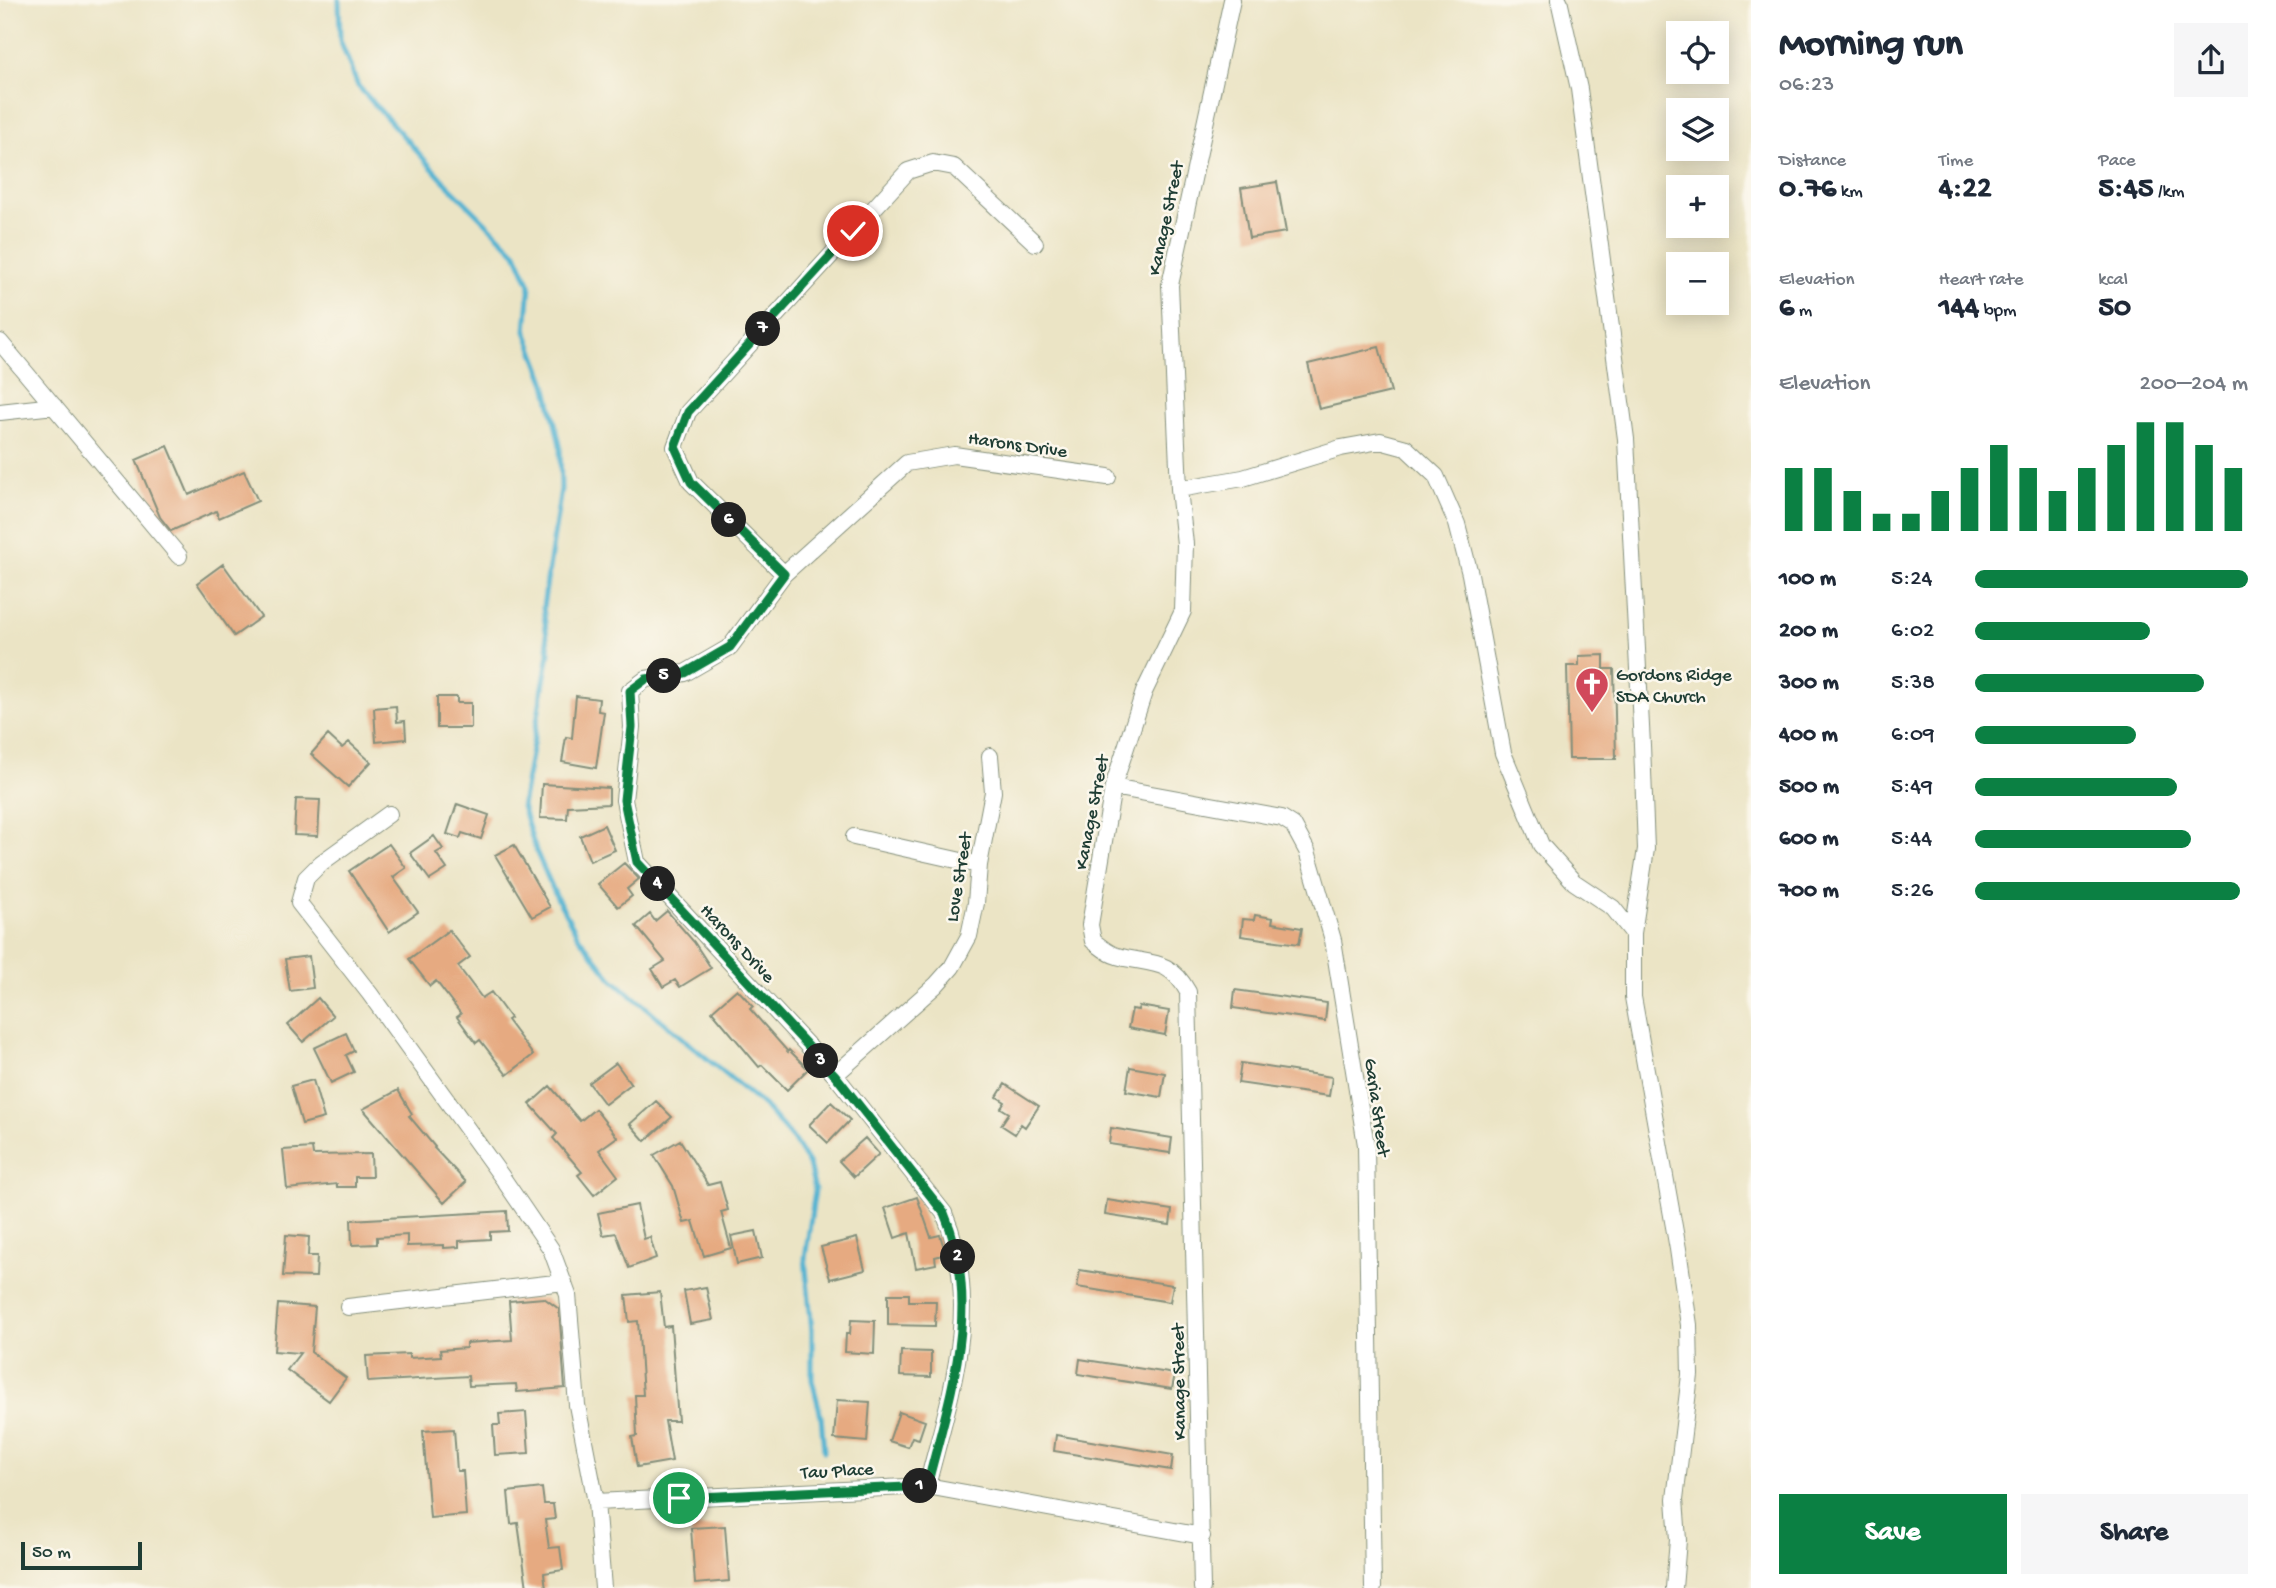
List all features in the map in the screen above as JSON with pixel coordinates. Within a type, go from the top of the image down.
[{"type":"street","name":"Kanage Street","points":[[1202,1588],[1188,992],[1180,977],[1164,965],[1114,956],[1093,941],[1090,925],[1113,787],[1144,692],[1183,611],[1185,544],[1179,489],[1170,285],[1232,0]]},
{"type":"street","points":[[1559,0],[1579,89],[1626,439],[1646,849],[1633,933],[1633,997],[1689,1325],[1690,1375],[1675,1499],[1678,1540],[1674,1588]]},
{"type":"street","points":[[784,574],[691,482],[675,447],[688,412],[908,171],[933,163],[954,167],[1035,243]]},
{"type":"street","points":[[0,342],[178,556]]},
{"type":"street","points":[[0,412],[54,406]]},
{"type":"street","points":[[1179,489],[1243,478],[1341,448],[1380,441],[1406,448],[1436,476],[1457,524],[1470,574],[1503,753],[1541,845],[1574,883],[1613,908],[1633,933]]},
{"type":"street","name":"Harons Drive","points":[[927,1486],[959,1360],[964,1289],[954,1235],[944,1213],[835,1075],[637,862],[624,800],[632,727],[630,691],[646,679],[685,673],[730,647],[784,574],[907,463],[954,455],[1108,477]]},
{"type":"street","name":"Love Street","points":[[835,1075],[936,985],[952,967],[969,936],[993,792],[990,756]]},
{"type":"street","name":"Garia Street","points":[[1113,787],[1282,818],[1293,825],[1307,851],[1333,940],[1366,1145],[1373,1588]]},
{"type":"street","points":[[390,814],[321,863],[306,878],[299,903],[369,994],[551,1249],[568,1295],[578,1405],[596,1502],[603,1588]]},
{"type":"street","points":[[854,837],[979,865]]},
{"type":"street","points":[[348,1307],[564,1282]]},
{"type":"street","name":"Tau Place","points":[[596,1502],[927,1486],[1202,1536]]},
{"type":"building","points":[[1277,182],[1286,232],[1249,238],[1241,188]]},
{"type":"building","points":[[1379,347],[1391,392],[1319,409],[1308,364]]},
{"type":"building","points":[[168,446],[189,495],[244,471],[258,501],[219,518],[216,511],[171,531],[160,517],[136,460]]},
{"type":"building","points":[[223,564],[261,617],[234,636],[197,583]]},
{"type":"building","name":"Gordons Ridge SDA Church","points":[[1604,655],[1604,669],[1614,669],[1616,759],[1569,759],[1567,666],[1579,666],[1579,656]]},
{"type":"building","points":[[576,696],[599,699],[598,711],[604,712],[596,768],[562,762],[566,737],[572,738]]},
{"type":"building","points":[[437,697],[457,697],[457,703],[471,703],[471,728],[437,728]]},
{"type":"building","points":[[396,706],[397,722],[405,721],[406,739],[376,742],[374,708]]},
{"type":"building","points":[[328,735],[342,748],[349,742],[371,762],[348,787],[311,754]]},
{"type":"building","points":[[542,784],[609,788],[609,804],[568,806],[567,819],[540,818]]},
{"type":"building","points":[[296,799],[320,800],[318,836],[294,835]]},
{"type":"building","points":[[457,804],[489,815],[481,839],[462,833],[460,838],[447,834]]},
{"type":"building","points":[[604,825],[615,850],[590,861],[580,836]]},
{"type":"building","points":[[434,836],[443,849],[436,853],[447,869],[430,880],[410,853]]},
{"type":"building","points":[[389,844],[406,868],[393,877],[418,912],[389,932],[349,871]]},
{"type":"building","points":[[514,845],[550,907],[532,917],[495,855]]},
{"type":"building","points":[[624,863],[639,879],[627,889],[632,896],[618,907],[598,884]]},
{"type":"building","points":[[667,911],[694,942],[711,968],[680,987],[675,980],[663,987],[652,969],[665,961],[636,926],[650,914],[655,921]]},
{"type":"building","points":[[1255,915],[1273,918],[1272,923],[1302,928],[1299,944],[1241,936],[1243,919],[1254,920]]},
{"type":"building","points":[[449,930],[470,957],[458,966],[482,998],[491,992],[510,1018],[507,1020],[533,1055],[507,1075],[480,1040],[476,1043],[457,1017],[461,1014],[436,981],[430,986],[409,959]]},
{"type":"building","points":[[309,956],[313,988],[290,991],[285,959]]},
{"type":"building","points":[[737,989],[753,1006],[750,1009],[788,1052],[789,1050],[808,1069],[787,1090],[762,1065],[759,1067],[712,1011]]},
{"type":"building","points":[[1235,990],[1327,1003],[1325,1021],[1233,1008]]},
{"type":"building","points":[[318,998],[333,1016],[303,1042],[288,1025]]},
{"type":"building","points":[[1139,1006],[1169,1011],[1165,1035],[1128,1028],[1132,1009],[1138,1010]]},
{"type":"building","points":[[346,1033],[354,1051],[346,1055],[354,1072],[331,1083],[314,1048]]},
{"type":"building","points":[[616,1063],[631,1084],[605,1104],[589,1083]]},
{"type":"building","points":[[1241,1063],[1332,1077],[1329,1096],[1238,1083]]},
{"type":"building","points":[[1130,1067],[1165,1073],[1161,1097],[1126,1091]]},
{"type":"building","points":[[313,1080],[324,1118],[302,1124],[291,1086]]},
{"type":"building","points":[[1005,1084],[1039,1106],[1025,1127],[1021,1124],[1015,1134],[1001,1125],[1009,1113],[1001,1108],[1005,1102],[997,1097]]},
{"type":"building","points":[[550,1086],[580,1121],[595,1109],[617,1137],[599,1150],[618,1176],[594,1195],[578,1175],[582,1172],[553,1138],[557,1134],[530,1104]]},
{"type":"building","points":[[398,1090],[412,1114],[409,1116],[466,1182],[444,1203],[363,1109]]},
{"type":"building","points":[[656,1101],[672,1117],[645,1141],[630,1124]]},
{"type":"building","points":[[831,1102],[850,1120],[828,1143],[809,1125]]},
{"type":"building","points":[[1111,1128],[1172,1138],[1170,1153],[1109,1144]]},
{"type":"building","points":[[865,1138],[879,1154],[854,1177],[839,1161]]},
{"type":"building","points":[[680,1140],[708,1185],[720,1182],[728,1210],[721,1212],[731,1248],[704,1256],[693,1221],[684,1223],[673,1186],[654,1155]]},
{"type":"building","points":[[312,1148],[313,1155],[371,1154],[372,1177],[355,1177],[355,1187],[337,1187],[337,1184],[287,1189],[283,1150]]},
{"type":"building","points":[[917,1197],[931,1237],[940,1235],[946,1254],[935,1257],[936,1264],[916,1268],[909,1233],[895,1238],[885,1208]]},
{"type":"building","points":[[1107,1200],[1172,1210],[1170,1225],[1105,1215]]},
{"type":"building","points":[[637,1205],[644,1239],[650,1237],[656,1258],[629,1268],[616,1233],[603,1235],[598,1213]]},
{"type":"building","points":[[507,1211],[508,1231],[490,1232],[490,1239],[459,1241],[459,1247],[407,1246],[407,1235],[377,1237],[377,1244],[352,1245],[351,1220]]},
{"type":"building","points":[[756,1231],[762,1258],[737,1264],[731,1236]]},
{"type":"building","points":[[286,1235],[309,1237],[308,1256],[317,1256],[316,1277],[283,1276]]},
{"type":"building","points":[[857,1238],[865,1270],[830,1279],[821,1247]]},
{"type":"building","points":[[1080,1270],[1173,1285],[1170,1302],[1077,1287]]},
{"type":"building","points":[[706,1287],[713,1320],[690,1324],[684,1291]]},
{"type":"building","points":[[660,1292],[664,1327],[671,1326],[678,1421],[665,1421],[672,1461],[637,1467],[632,1437],[637,1436],[635,1395],[643,1395],[638,1321],[629,1322],[626,1295]]},
{"type":"building","points":[[888,1294],[909,1294],[909,1301],[936,1301],[935,1326],[888,1325]]},
{"type":"building","points":[[544,1298],[559,1309],[565,1388],[517,1392],[516,1384],[469,1386],[468,1376],[368,1382],[366,1356],[441,1356],[440,1350],[466,1348],[466,1343],[512,1340],[509,1301]]},
{"type":"building","points":[[278,1304],[315,1307],[311,1352],[346,1378],[329,1401],[287,1370],[300,1353],[274,1351]]},
{"type":"building","points":[[851,1320],[875,1321],[874,1354],[845,1352],[846,1334],[850,1334]]},
{"type":"building","points":[[901,1351],[931,1352],[931,1377],[900,1376]]},
{"type":"building","points":[[1080,1359],[1175,1374],[1172,1389],[1078,1374]]},
{"type":"building","points":[[837,1400],[870,1402],[867,1442],[834,1439]]},
{"type":"building","points":[[526,1412],[529,1453],[495,1455],[493,1425],[500,1425],[499,1414]]},
{"type":"building","points":[[899,1412],[925,1421],[919,1439],[912,1437],[908,1447],[889,1441]]},
{"type":"building","points":[[454,1429],[457,1471],[463,1471],[466,1515],[430,1518],[423,1431]]},
{"type":"building","points":[[1056,1435],[1173,1455],[1171,1470],[1054,1451]]},
{"type":"building","points":[[542,1488],[544,1504],[553,1504],[555,1519],[545,1520],[549,1548],[560,1547],[563,1570],[544,1573],[546,1588],[527,1588],[518,1523],[511,1524],[508,1492]]},
{"type":"building","points":[[725,1526],[729,1581],[695,1584],[691,1528]]},
{"type":"waterway","points":[[339,0],[340,40],[358,86],[442,179],[516,253],[530,285],[526,331],[546,384],[560,445],[561,489],[543,607],[549,653],[522,806],[536,851],[557,898],[578,936],[612,979],[765,1107],[793,1139],[809,1165],[815,1190],[805,1258],[812,1331],[812,1380],[821,1416],[824,1451]]},
{"type":"place","name":"Gordons Ridge SDA Church","points":[[1592,714]]},
{"type":"route","points":[[679,1498],[927,1486],[959,1360],[964,1289],[954,1235],[944,1213],[835,1075],[637,862],[624,800],[632,727],[630,691],[646,679],[685,673],[730,647],[784,574],[691,482],[675,447],[688,412],[853,231]]}]
